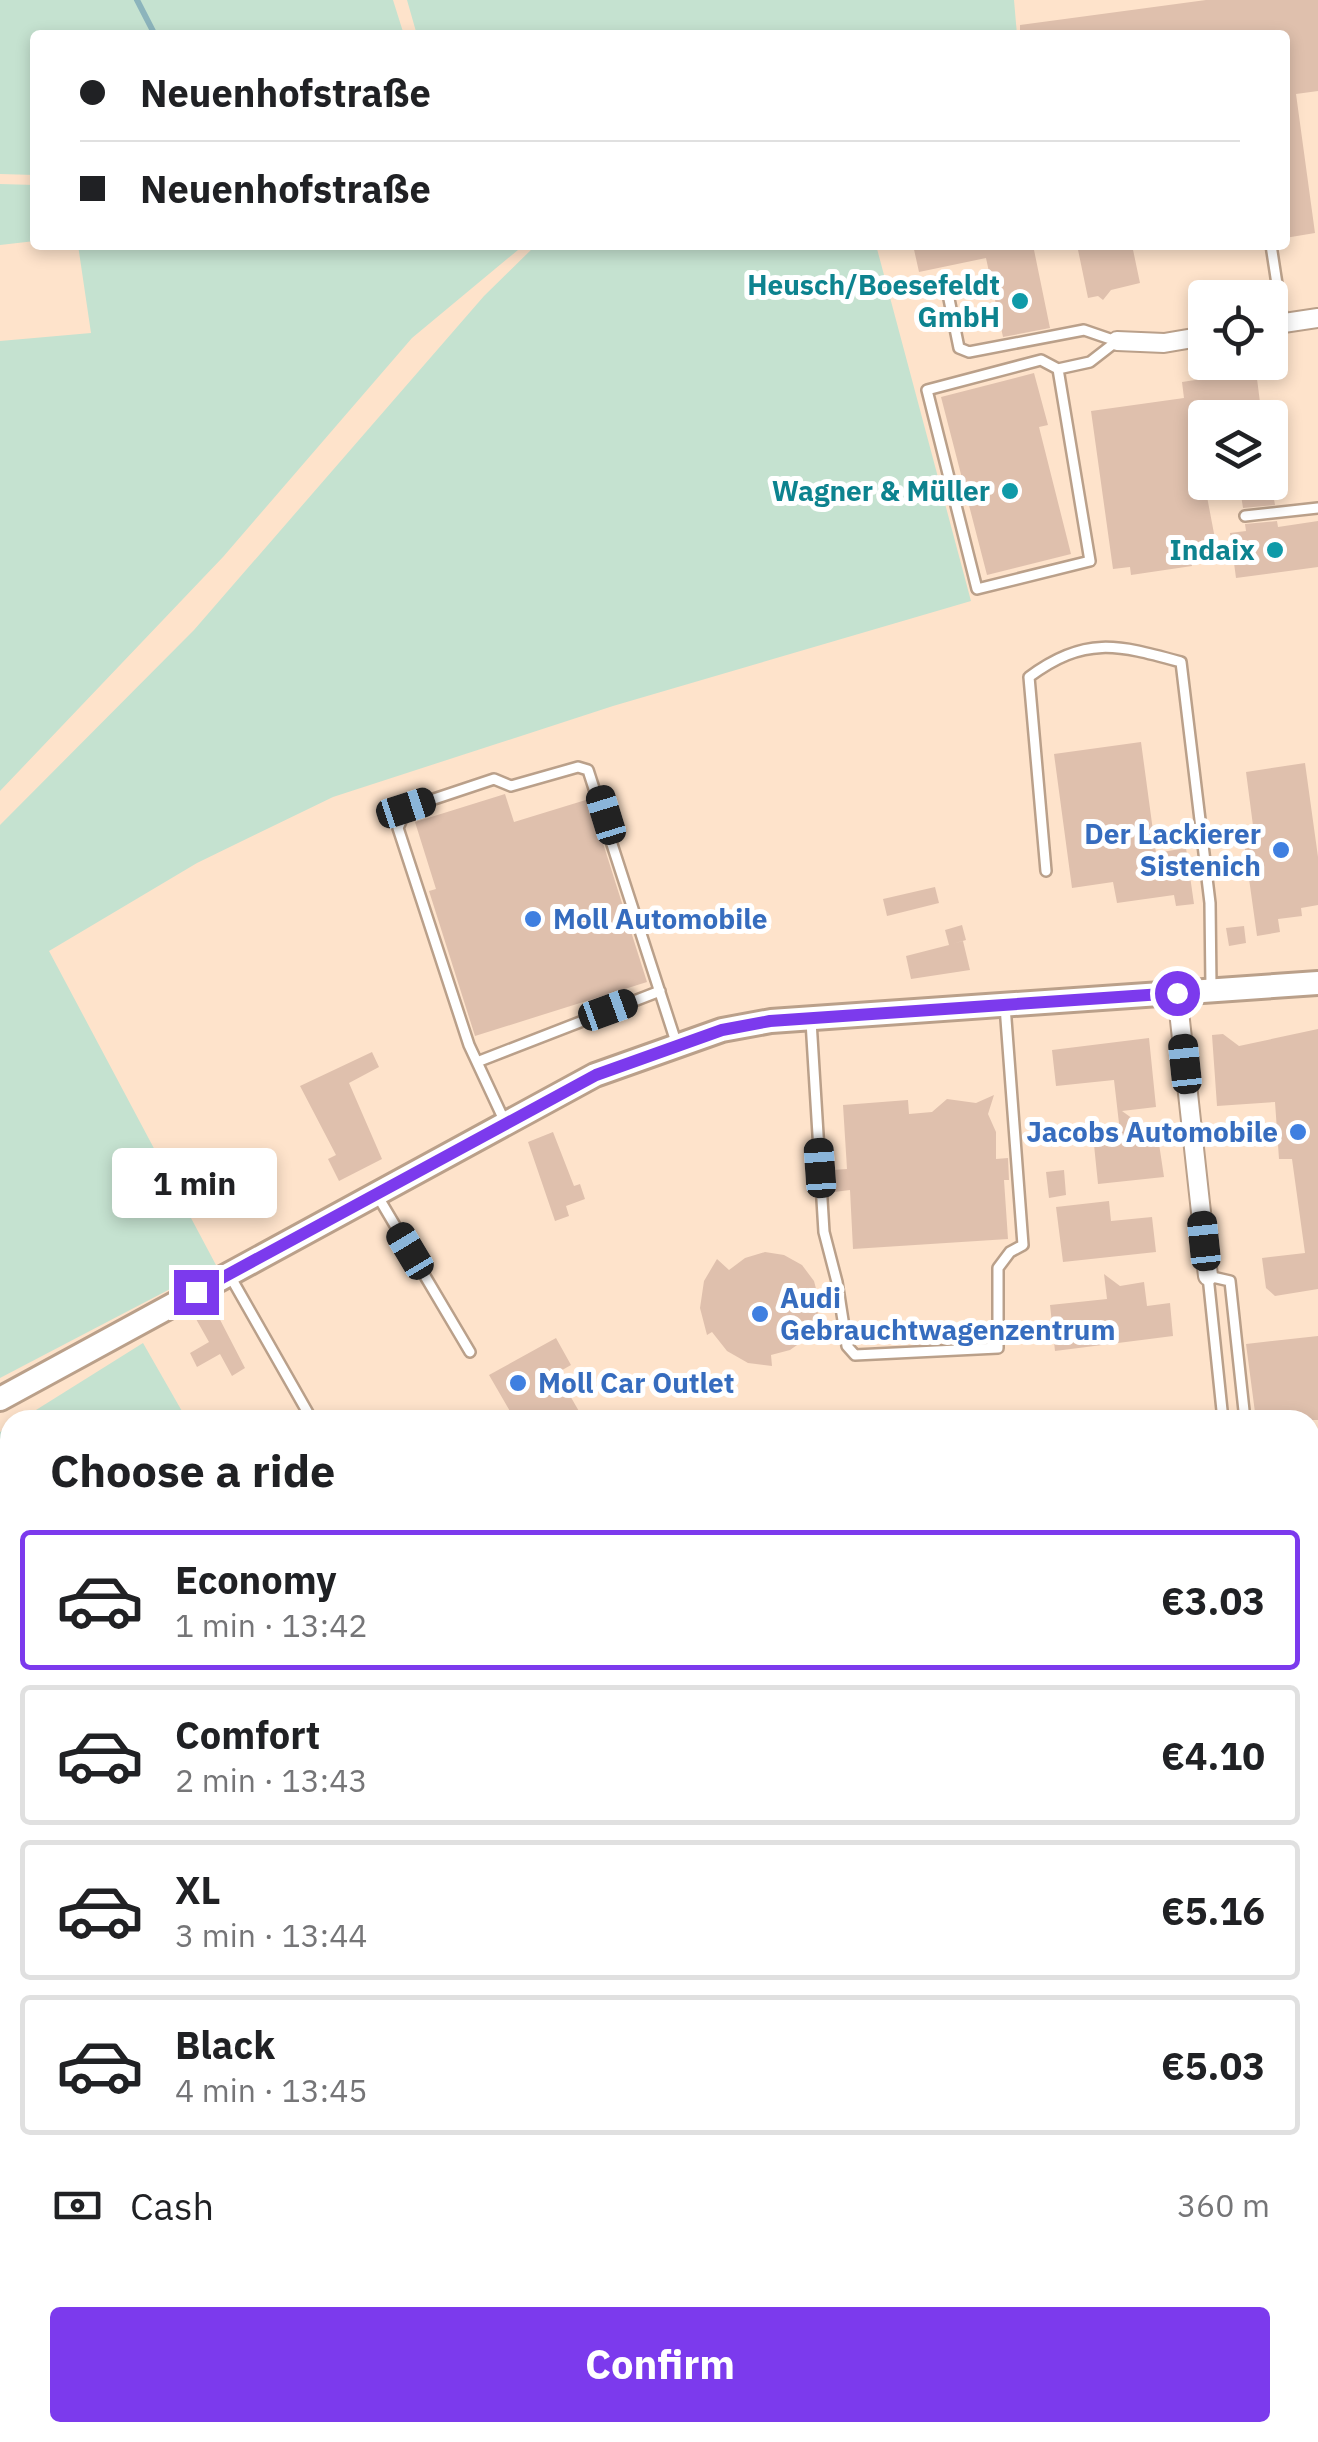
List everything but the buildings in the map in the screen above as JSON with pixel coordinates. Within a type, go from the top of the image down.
[{"type":"street","points":[[1288,322],[1318,318]]},
{"type":"street","points":[[1117,341],[1164,343],[1188,339]]},
{"type":"street","points":[[0,1399],[596,1075],[677,1044],[722,1030],[810,1018],[1318,983]]},
{"type":"street","points":[[1177,993],[1208,1276]]},
{"type":"lane","points":[[1271,250],[1274,280]]},
{"type":"lane","points":[[949,298],[960,348],[969,352],[1084,330],[1117,341]]},
{"type":"lane","points":[[1058,369],[1090,561],[977,589],[927,390],[1041,360],[1058,369],[1090,362],[1117,341]]},
{"type":"lane","points":[[1245,516],[1318,508]]},
{"type":"lane","points":[[1046,871],[1029,676],[1054,658],[1115,644],[1181,662],[1210,903],[1211,990]]},
{"type":"lane","points":[[505,1123],[476,1062],[398,828],[406,808],[494,779],[511,786],[578,767],[588,770],[677,1044]]},
{"type":"lane","points":[[476,1062],[660,992]]},
{"type":"lane","points":[[810,1018],[824,1232],[847,1346],[855,1355],[998,1348],[998,1268],[1010,1252],[1023,1246],[1005,1005]]},
{"type":"lane","points":[[376,1193],[470,1352]]},
{"type":"lane","points":[[228,1274],[306,1410]]},
{"type":"lane","points":[[1221,1410],[1208,1276],[1230,1281],[1244,1410]]},
{"type":"green space","points":[[0,0],[393,0],[402,30],[30,30],[30,175],[0,174]]},
{"type":"green space","points":[[407,0],[1014,0],[1017,30],[416,30]]},
{"type":"green space","points":[[0,184],[30,185],[30,242],[0,245]]},
{"type":"green space","points":[[79,250],[518,250],[412,338],[223,557],[0,791],[0,341],[91,333]]},
{"type":"green space","points":[[531,250],[877,250],[971,601],[613,706],[333,797],[197,863],[49,951],[216,1265],[0,1378],[0,825],[194,630],[484,296]]},
{"type":"green space","points":[[143,1343],[181,1410],[36,1410]]},
{"type":"waterway","points":[[137,0],[152,30]]},
{"type":"place","name":"Heusch/Boesefeldt GmbH","points":[[1020,301]]},
{"type":"place","name":"Wagner & Müller","points":[[1010,491]]},
{"type":"place","name":"Indaix","points":[[1275,550]]},
{"type":"place","name":"Der Lackierer Sistenich","points":[[1281,850]]},
{"type":"place","name":"Moll Automobile","points":[[533,919]]},
{"type":"place","name":"Jacobs Automobile","points":[[1298,1132]]},
{"type":"place","name":"Audi Gebrauchtwagenzentrum","points":[[760,1314]]},
{"type":"place","name":"Moll Car Outlet","points":[[518,1383]]},
{"type":"route","points":[[196,1292],[596,1075],[722,1030],[770,1021],[1177,993]]}]
